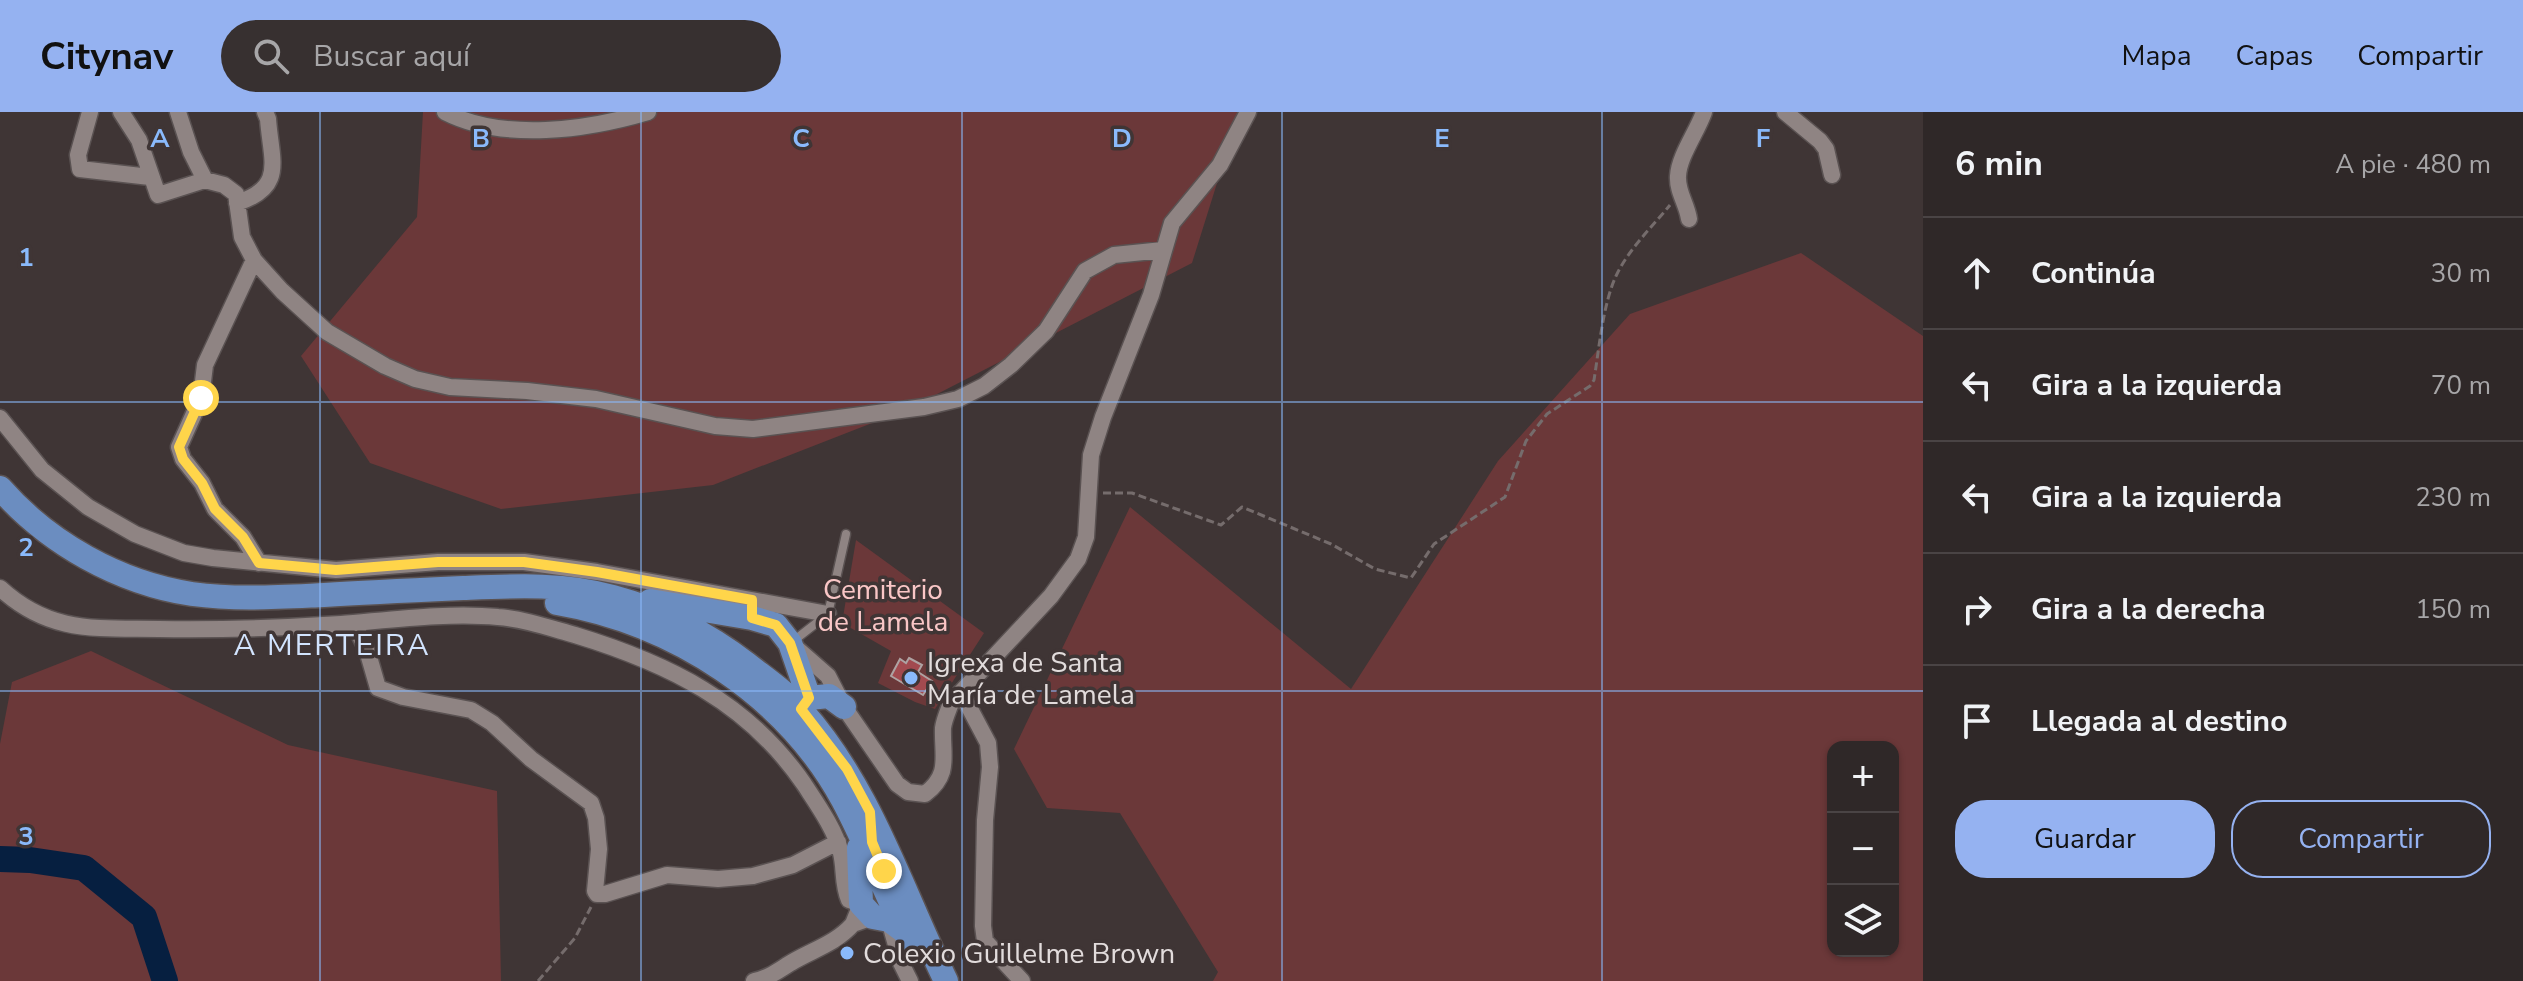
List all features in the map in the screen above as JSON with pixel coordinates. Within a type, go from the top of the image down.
[{"type":"main road","points":[[0,488],[30,519],[64,544],[98,563],[152,586],[193,594],[257,598],[503,586],[564,588],[724,654],[779,689],[801,708]]},
{"type":"main road","points":[[0,506],[70,563],[110,584],[176,602],[218,609],[445,600],[752,609],[776,625],[790,643],[801,708],[825,760],[921,930],[946,981]]},
{"type":"main road","points":[[612,606],[704,657],[759,698],[792,729],[855,810],[885,890],[875,918]]},
{"type":"main road","points":[[724,654],[735,627],[752,609]]},
{"type":"main road","points":[[801,708],[829,696],[844,707]]},
{"type":"main road","points":[[855,810],[875,918],[932,981]]},
{"type":"main road","points":[[875,918],[885,890]]},
{"type":"street","points":[[90,112],[78,155],[80,169],[150,177]]},
{"type":"street","points":[[121,112],[139,140],[158,195],[205,180],[224,185],[236,194],[242,237],[254,260],[282,291],[327,332],[415,379],[450,387],[596,399],[715,426],[753,429],[924,407],[958,399],[984,386],[1046,331],[1085,271],[1114,255],[1163,250]]},
{"type":"street","points":[[178,112],[191,152],[205,180]]},
{"type":"street","points":[[237,203],[255,197],[268,186],[272,176],[265,112]]},
{"type":"street","points":[[445,112],[493,129],[524,132],[623,119],[648,112]]},
{"type":"street","points":[[790,643],[828,676],[844,707],[897,784],[908,792],[925,794],[938,784],[944,765],[943,724],[951,703],[1051,596],[1078,559],[1086,537],[1091,455],[1151,295],[1172,223],[1220,165],[1248,112]]},
{"type":"street","points":[[1689,219],[1680,193],[1678,174],[1704,112]]},
{"type":"street","points":[[1785,112],[1826,149],[1832,175]]},
{"type":"street","points":[[254,260],[205,365],[201,398],[179,447],[183,459],[202,483],[215,509],[243,537],[259,563]]},
{"type":"street","points":[[0,418],[42,470],[88,507],[123,527],[184,553],[336,570],[438,562],[524,562],[597,572],[752,609],[828,614]]},
{"type":"street","points":[[0,588],[19,605],[41,617],[58,623],[95,628],[234,630],[498,617],[565,632],[656,664],[718,697],[760,731],[803,782],[838,842],[844,888],[849,900],[875,918],[910,981]]},
{"type":"street","points":[[337,624],[349,626],[358,632],[367,650],[378,688],[403,697],[471,710],[492,723],[531,759],[591,803],[599,849],[597,894],[667,875],[718,879],[753,876],[793,865],[838,842]]},
{"type":"street","points":[[961,692],[988,743],[985,941],[1022,981]]},
{"type":"street","points":[[754,981],[767,978],[875,918]]},
{"type":"lane","points":[[790,643],[828,614],[846,534]]},
{"type":"path","points":[[1089,493],[1132,493],[1221,525],[1242,507],[1331,544],[1375,569],[1411,578],[1434,544],[1505,497],[1526,441],[1547,414],[1590,386],[1594,380],[1616,276],[1633,249],[1680,193]]},
{"type":"path","points":[[538,981],[575,938],[597,894]]},
{"type":"green space","points":[[423,112],[1239,113],[1192,263],[908,409],[713,485],[501,509],[370,463],[301,356],[417,217]]},
{"type":"green space","points":[[1801,253],[1923,336],[1923,981],[1213,981],[1218,972],[1120,813],[1047,808],[1014,749],[1130,507],[1351,689],[1498,461],[1630,314]]},
{"type":"green space","name":"Cemiterio de Lamela","points":[[856,540],[984,633],[935,709],[878,683],[891,651],[842,623]]},
{"type":"green space","points":[[91,651],[288,745],[497,791],[501,981],[0,981],[0,744],[12,682]]},
{"type":"building","name":"Igrexa de Santa María de Lamela","points":[[909,658],[922,665],[918,672],[932,681],[923,695],[891,676],[900,659],[906,663]]},
{"type":"waterway","points":[[0,859],[84,868],[144,917],[165,981]]},
{"type":"place","name":"Igrexa de Santa María de Lamela","points":[[911,678]]},
{"type":"place","name":"Colexio Guillelme Brown","points":[[847,953]]},
{"type":"district","name":"A MERTEIRA","points":[[332,645]]},
{"type":"route","points":[[201,398],[179,447],[183,459],[202,483],[215,509],[243,537],[259,563],[336,570],[438,562],[524,562],[752,600],[752,618],[776,625],[790,643],[809,698],[801,709],[847,769],[870,812],[872,842],[884,871]]}]
